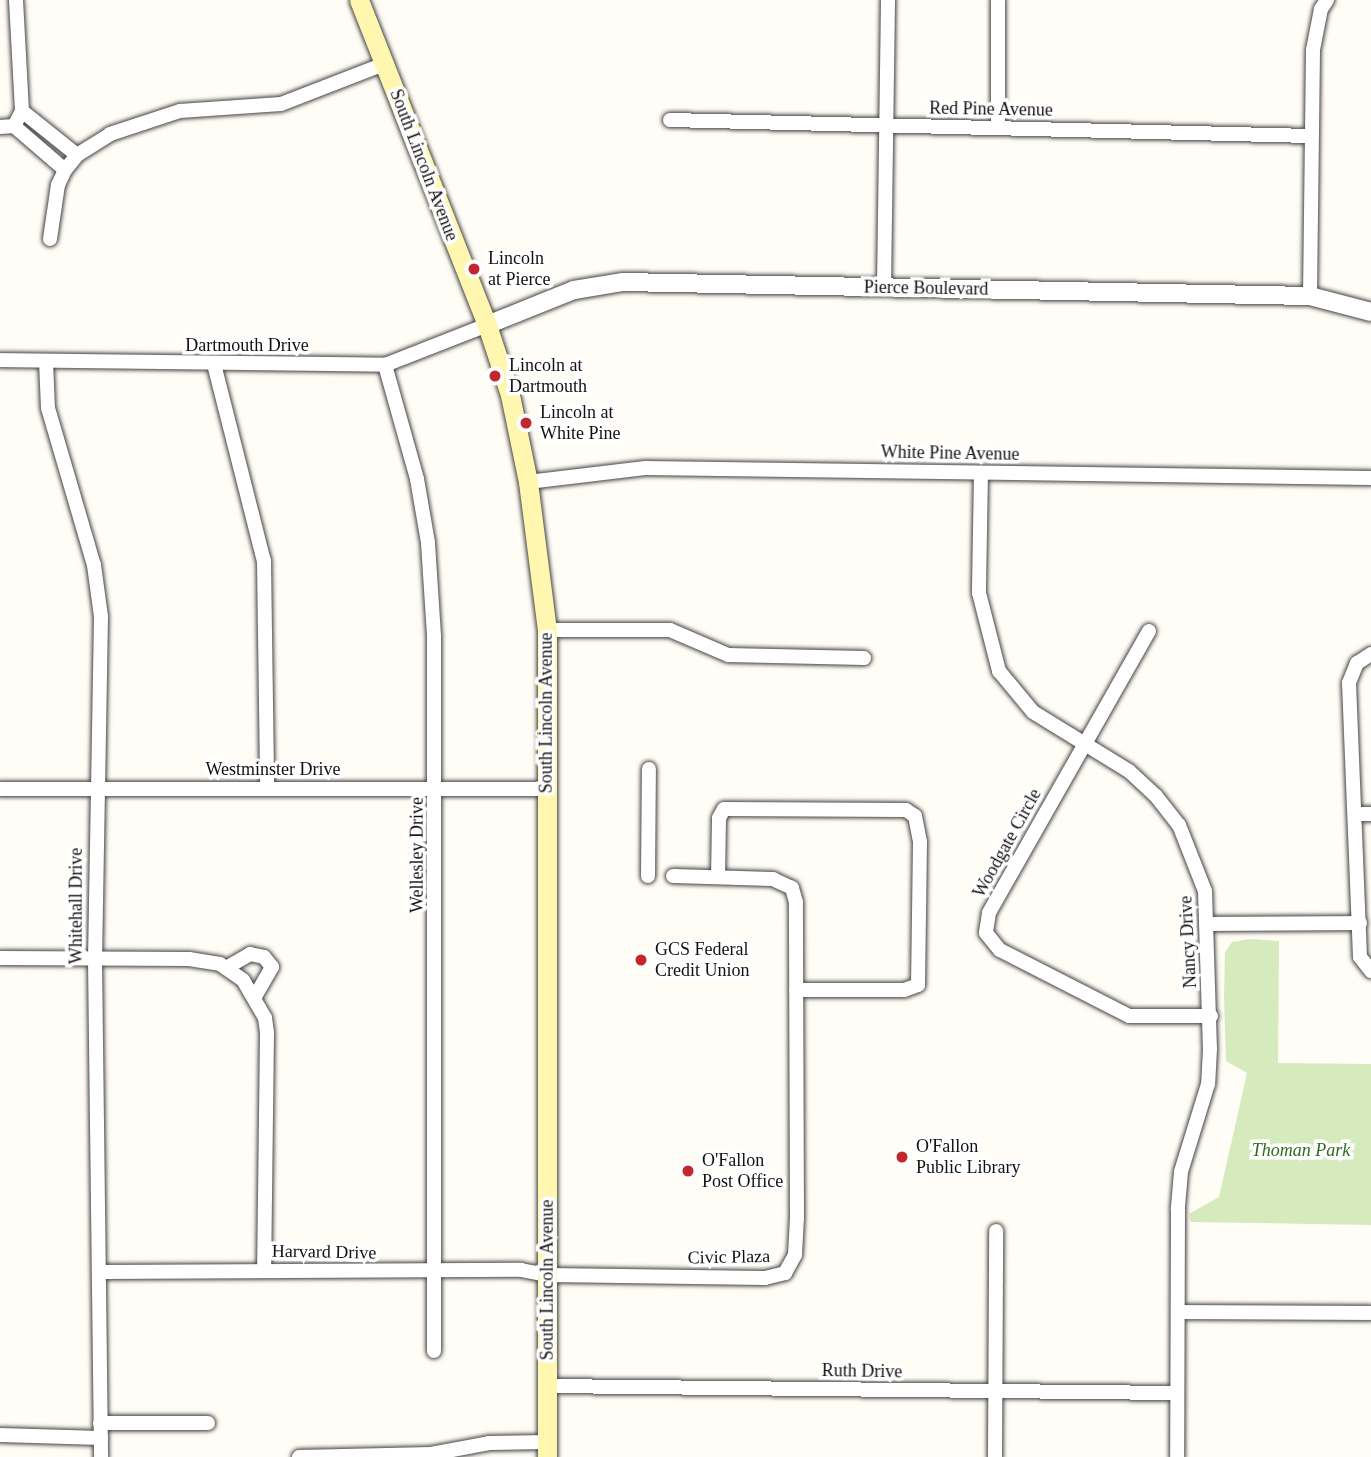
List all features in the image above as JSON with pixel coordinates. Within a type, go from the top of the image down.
[{"type":"main road","name":"South Lincoln Avenue","points":[[359,0],[487,325],[510,395],[528,482],[547,630],[547,1450]]},
{"type":"street","points":[[16,0],[22,111],[7,127],[65,170]]},
{"type":"street","points":[[884,287],[883,125],[888,0]]},
{"type":"street","points":[[998,128],[999,0]]},
{"type":"street","points":[[1310,296],[1313,50],[1321,9],[1327,0]]},
{"type":"street","points":[[50,239],[58,185],[65,170],[77,155],[110,134],[156,116],[281,104],[384,64]]},
{"type":"street","points":[[22,111],[77,155]]},
{"type":"street","name":"Red Pine Avenue","points":[[670,120],[1312,136]]},
{"type":"street","name":"Pierce Boulevard","points":[[487,325],[574,290],[623,282],[1310,296],[1371,312]]},
{"type":"street","name":"Dartmouth Drive","points":[[0,360],[385,365],[487,325]]},
{"type":"street","name":"Whitehall Drive","points":[[46,361],[48,408],[94,565],[101,617],[96,789],[101,1457]]},
{"type":"street","points":[[214,364],[264,561],[267,789]]},
{"type":"street","name":"Wellesley Drive","points":[[385,365],[415,470],[428,543],[437,789],[434,1351]]},
{"type":"street","name":"White Pine Avenue","points":[[528,482],[645,467],[1371,478]]},
{"type":"street","name":"Nancy Drive","points":[[981,473],[978,593],[999,671],[1033,712],[1129,771],[1179,825],[1196,859],[1209,924],[1211,1016],[1208,1084],[1181,1172],[1175,1393],[1177,1457]]},
{"type":"street","points":[[547,630],[670,630],[728,655],[864,658]]},
{"type":"street","name":"Woodgate Circle","points":[[1149,631],[989,913],[986,933],[1000,950],[1129,1016],[1211,1016]]},
{"type":"street","points":[[1371,654],[1357,663],[1349,683],[1364,814],[1360,957],[1371,971]]},
{"type":"street","points":[[648,876],[649,769]]},
{"type":"street","name":"Westminster Drive","points":[[0,789],[546,789]]},
{"type":"street","points":[[673,876],[773,879],[792,888],[796,902],[796,990],[904,990],[918,985],[920,842],[915,816],[906,810],[724,809],[719,818],[718,877]]},
{"type":"street","points":[[1209,924],[1360,923]]},
{"type":"street","points":[[226,968],[250,954],[264,957],[272,967],[254,998]]},
{"type":"street","points":[[0,958],[189,959],[226,968],[243,980],[265,1018],[267,1033],[264,1270]]},
{"type":"street","name":"Civic Plaza","points":[[547,1275],[765,1278],[785,1273],[796,1243],[796,990]]},
{"type":"street","points":[[995,1457],[996,1231]]},
{"type":"street","name":"Harvard Drive","points":[[101,1272],[521,1270],[547,1275]]},
{"type":"street","points":[[1179,1312],[1371,1313]]},
{"type":"street","name":"Ruth Drive","points":[[547,1386],[1175,1393]]},
{"type":"street","points":[[0,1435],[208,1423]]},
{"type":"street","points":[[299,1457],[432,1455],[489,1443],[547,1450]]},
{"type":"green space","name":"Thoman Park","points":[[1249,939],[1279,941],[1278,1063],[1371,1064],[1371,1225],[1191,1222],[1189,1214],[1219,1197],[1247,1073],[1226,1061],[1224,995],[1225,952],[1232,942]]},
{"type":"place","name":"Lincoln at Pierce","points":[[474,269]]},
{"type":"place","name":"Lincoln at Dartmouth","points":[[495,376]]},
{"type":"place","name":"Lincoln at White Pine","points":[[526,423]]},
{"type":"place","name":"GCS Federal Credit Union","points":[[641,960]]},
{"type":"place","name":"O'Fallon Public Library","points":[[902,1157]]},
{"type":"place","name":"O'Fallon Post Office","points":[[688,1171]]}]
